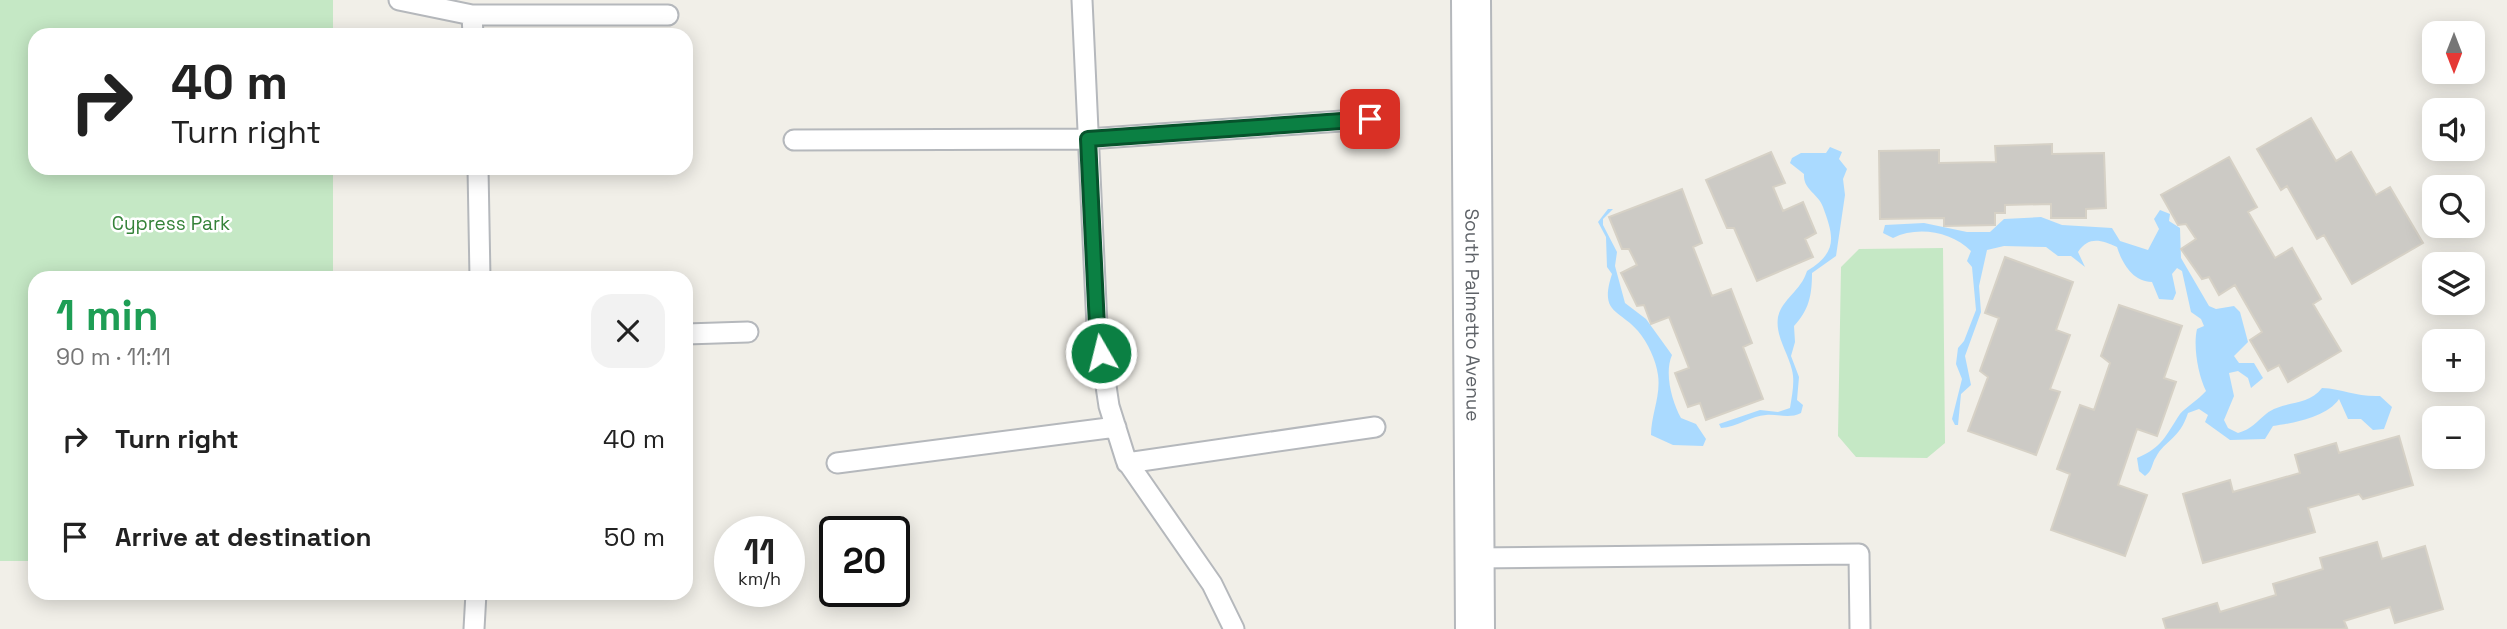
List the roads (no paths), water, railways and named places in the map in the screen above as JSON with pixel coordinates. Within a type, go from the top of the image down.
[{"type":"street","name":"South Palmetto Avenue","points":[[1472,0],[1475,629]]},
{"type":"lane","points":[[399,0],[472,25],[668,15]]},
{"type":"lane","points":[[1082,0],[1097,326],[1116,427],[1127,463],[1212,584],[1234,629]]},
{"type":"lane","points":[[794,140],[1088,139],[1370,119]]},
{"type":"lane","points":[[478,175],[480,271]]},
{"type":"lane","points":[[693,334],[748,332]]},
{"type":"lane","points":[[837,463],[1116,427]]},
{"type":"lane","points":[[1127,463],[1375,427]]},
{"type":"lane","points":[[1474,558],[1859,554],[1860,629]]},
{"type":"lane","points":[[474,629],[476,600]]},
{"type":"water","points":[[1830,147],[1842,152],[1839,159],[1847,169],[1843,179],[1845,195],[1836,256],[1812,273],[1809,302],[1794,326],[1795,342],[1791,356],[1799,377],[1797,400],[1803,405],[1801,413],[1760,416],[1721,428],[1719,424],[1760,410],[1778,412],[1790,408],[1793,375],[1780,337],[1778,317],[1783,305],[1807,271],[1829,250],[1831,235],[1821,202],[1808,188],[1804,174],[1790,163],[1792,158],[1801,153],[1826,153]]},
{"type":"water","points":[[1608,209],[1613,209],[1603,219],[1603,225],[1617,252],[1615,266],[1625,303],[1646,319],[1672,355],[1669,379],[1675,404],[1681,418],[1696,424],[1706,439],[1703,446],[1673,445],[1651,435],[1659,383],[1657,369],[1642,336],[1610,304],[1608,297],[1612,274],[1607,267],[1606,237],[1598,222]]},
{"type":"water","points":[[2160,210],[2170,214],[2169,221],[2180,228],[2181,258],[2209,306],[2216,309],[2234,306],[2240,312],[2248,342],[2234,356],[2239,363],[2254,363],[2263,378],[2251,388],[2248,378],[2238,371],[2229,373],[2234,396],[2224,420],[2228,428],[2238,433],[2243,431],[2273,410],[2309,398],[2322,388],[2380,396],[2392,407],[2384,429],[2373,430],[2361,419],[2348,419],[2339,399],[2318,415],[2273,426],[2265,439],[2230,440],[2205,422],[2208,415],[2199,409],[2188,413],[2180,429],[2160,451],[2145,476],[2139,471],[2137,458],[2158,445],[2180,414],[2206,391],[2196,352],[2197,329],[2204,326],[2201,319],[2191,312],[2182,271],[2177,268],[2172,274],[2176,293],[2173,300],[2159,299],[2152,282],[2134,275],[2125,265],[2117,247],[2096,241],[2086,243],[2078,252],[2085,267],[2071,256],[2058,256],[2046,247],[2004,246],[1987,250],[1979,286],[1981,312],[1965,356],[1971,385],[1961,394],[1958,425],[1955,425],[1952,419],[1962,379],[1956,364],[1958,348],[1964,341],[1976,310],[1972,267],[1967,261],[1971,251],[1954,239],[1934,232],[1912,232],[1893,238],[1883,233],[1885,225],[1924,223],[1967,232],[1990,232],[2004,219],[2041,217],[2062,225],[2112,228],[2120,241],[2148,250],[2159,229],[2154,219]]},
{"type":"park label","name":"Cypress Park","points":[[171,223]]}]
